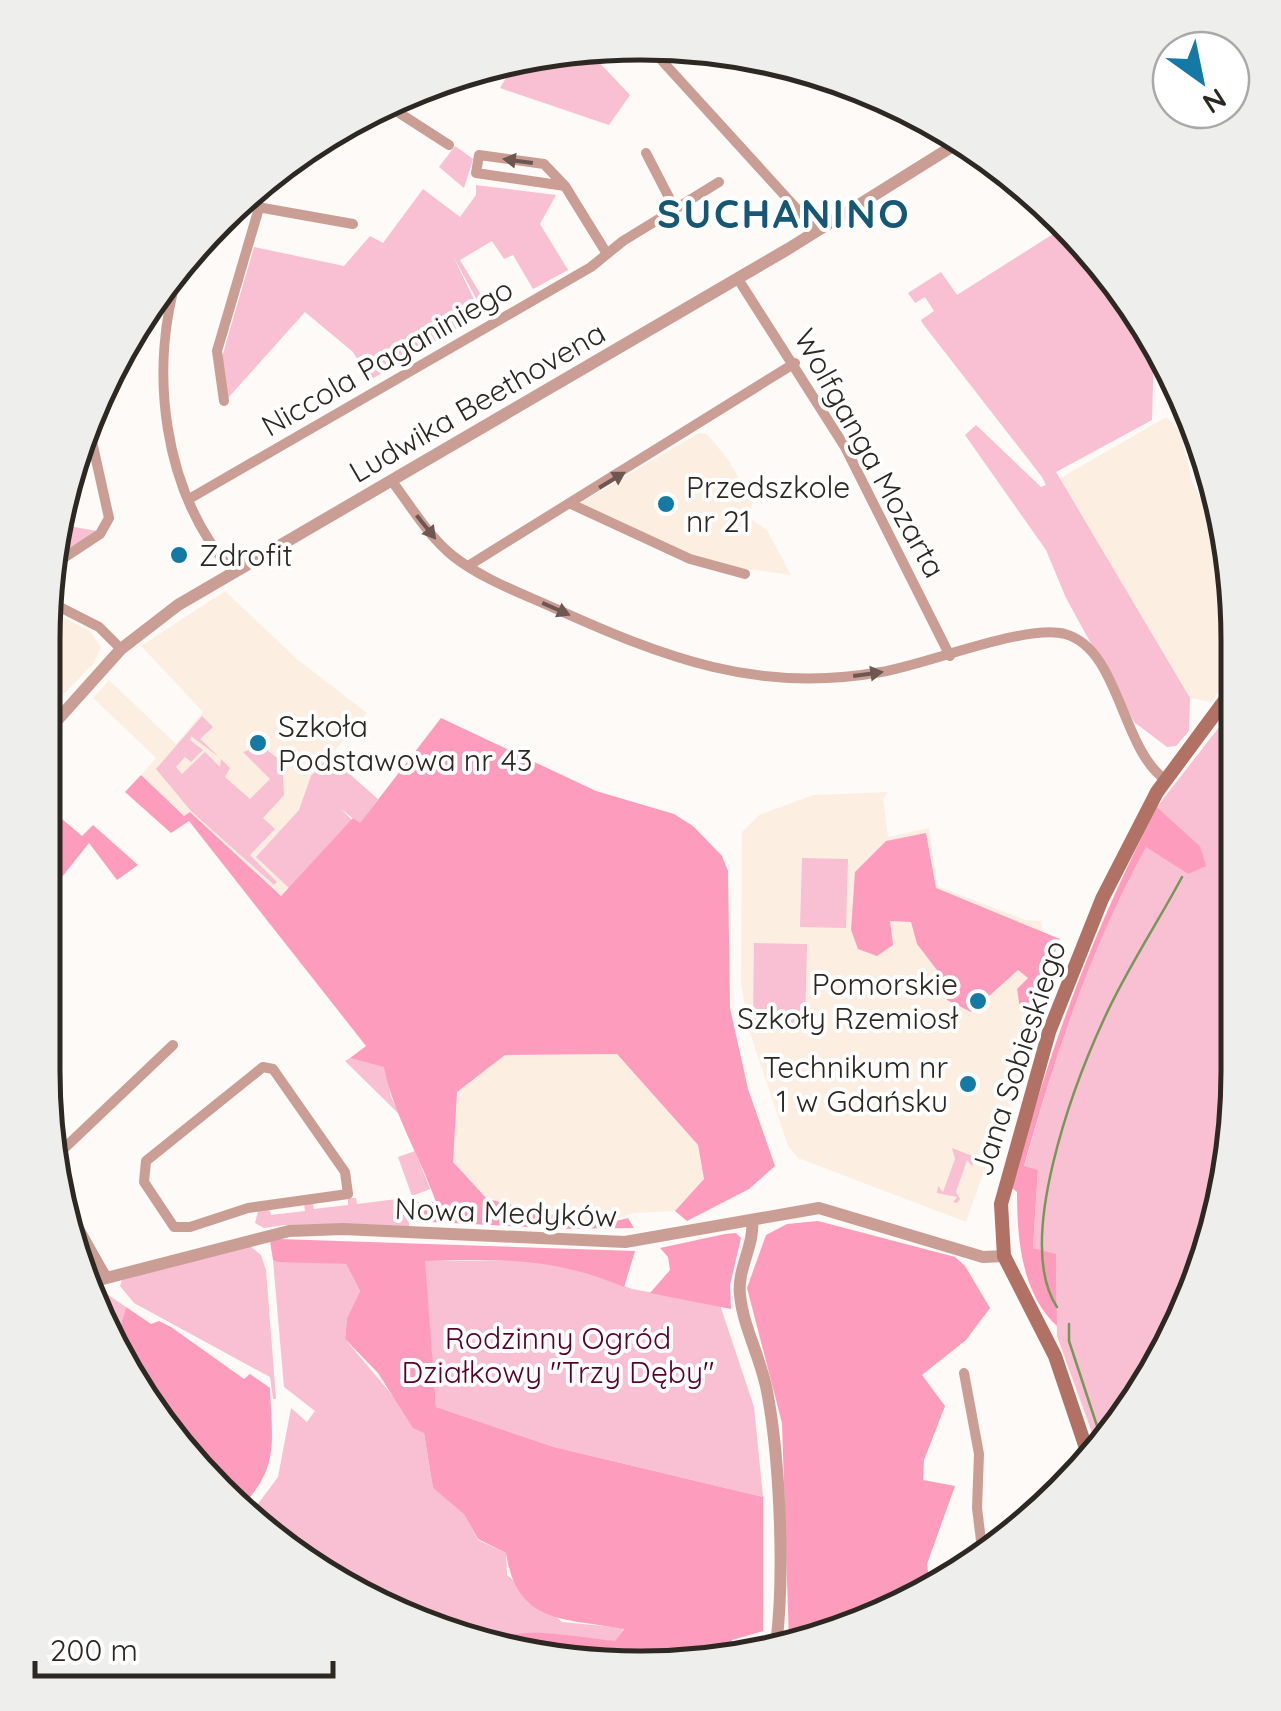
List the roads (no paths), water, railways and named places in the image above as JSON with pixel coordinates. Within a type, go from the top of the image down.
[{"type":"main road","name":"Jana Sobieskiego","points":[[1085,1444],[1050,1346],[1004,1256],[1000,1204],[1049,1032],[1102,899],[1166,780],[1221,706]]},
{"type":"street","points":[[662,61],[817,231]]},
{"type":"street","points":[[400,113],[448,144]]},
{"type":"street","name":"Ludwika Beethovena","points":[[60,718],[121,649],[160,618],[817,231],[948,149]]},
{"type":"street","points":[[646,153],[675,209]]},
{"type":"street","points":[[564,186],[476,173],[479,156],[544,164],[555,172],[564,186],[607,254]]},
{"type":"street","name":"Niccola Paganiniego","points":[[189,499],[607,254],[719,182]]},
{"type":"street","points":[[255,207],[354,224]]},
{"type":"street","points":[[224,401],[217,351],[259,208]]},
{"type":"street","name":"Wolfganga Mozarta","points":[[738,278],[795,364],[881,512],[950,656]]},
{"type":"street","points":[[171,299],[165,408],[174,458],[189,499],[233,572]]},
{"type":"street","points":[[468,566],[795,364]]},
{"type":"street","points":[[67,555],[100,534],[109,518],[93,448]]},
{"type":"street","points":[[392,480],[433,536],[468,566],[627,641],[696,666],[793,680],[842,677],[950,656],[1037,633],[1074,637],[1094,656],[1149,762],[1166,780]]},
{"type":"street","points":[[571,504],[690,559],[745,574]]},
{"type":"street","points":[[61,608],[99,627],[121,649]]},
{"type":"street","points":[[65,1147],[173,1045]]},
{"type":"street","points":[[268,1067],[343,1168],[348,1194],[248,1208],[181,1229],[171,1223],[144,1182],[143,1168],[153,1152],[268,1067]]},
{"type":"street","name":"Nowa Medyków","points":[[99,1280],[257,1238],[332,1229],[625,1242],[819,1208],[983,1257],[1004,1256]]},
{"type":"street","points":[[752,1220],[753,1234],[740,1275],[740,1297],[770,1411],[777,1515],[776,1635]]},
{"type":"street","points":[[86,1240],[108,1278]]},
{"type":"street","points":[[964,1373],[980,1454],[977,1508],[981,1540]]},
{"type":"waterway","points":[[1057,1307],[1045,1279],[1042,1244],[1053,1163],[1092,1047],[1132,965],[1182,877]]},
{"type":"waterway","points":[[1069,1324],[1069,1341],[1098,1428]]},
{"type":"place","name":"Przedszkole nr 21","points":[[666,504]]},
{"type":"place","name":"Zdrofit","points":[[179,555]]},
{"type":"place","name":"Szkoła Podstawowa nr 43","points":[[258,743]]},
{"type":"place","name":"Pomorskie Szkoły Rzemiosł","points":[[978,1001]]},
{"type":"place","name":"Technikum nr 1 w Gdańsku","points":[[968,1084]]},
{"type":"district","name":"SUCHANINO","points":[[784,213]]},
{"type":"park label","name":"Rodzinny Ogród Działkowy \"Trzy Dęby\"","points":[[558,1355]]}]
